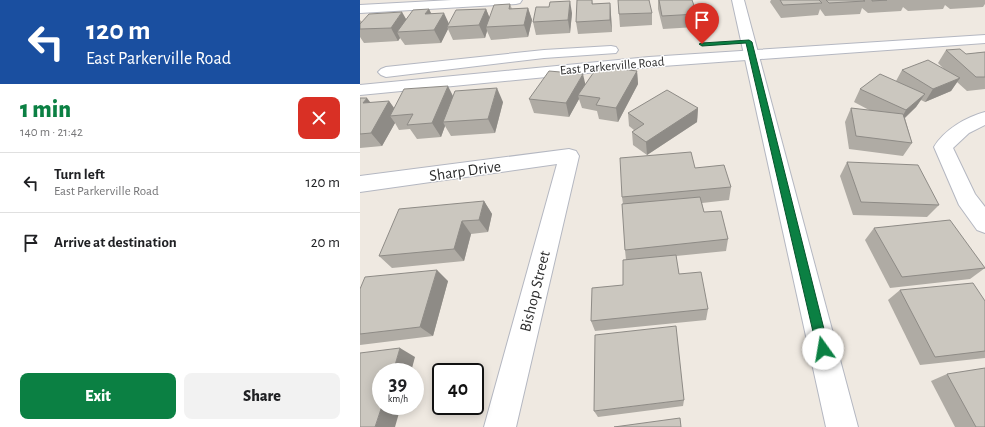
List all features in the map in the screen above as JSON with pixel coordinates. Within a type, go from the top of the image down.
[{"type":"main road","points":[[360,9],[516,0]]},
{"type":"main road","points":[[738,0],[745,46],[842,427]]},
{"type":"main road","name":"East Parkerville Road","points":[[360,90],[539,71],[745,46],[985,26]]},
{"type":"main road","name":"East Parkerville Road","points":[[745,46],[985,39]]},
{"type":"main road","name":"East Parkerville Road","points":[[375,73],[544,54],[623,49]]},
{"type":"main road","points":[[985,118],[963,129],[943,147],[967,199],[985,224]]},
{"type":"main road","name":"Sharp Drive","points":[[360,184],[569,156]]},
{"type":"main road","name":"Bishop Street","points":[[500,427],[569,156]]},
{"type":"building","points":[[577,0],[592,0],[592,4],[610,3],[610,20],[576,22]]},
{"type":"building","points":[[618,0],[649,0],[652,13],[619,14]]},
{"type":"building","points":[[659,0],[692,0],[697,14],[662,16]]},
{"type":"building","points":[[780,0],[819,0],[822,3],[783,5]]},
{"type":"building","points":[[826,0],[863,0],[865,1],[829,3]]},
{"type":"building","points":[[570,1],[568,20],[533,22],[536,7],[549,7],[550,2]]},
{"type":"building","points":[[510,4],[509,9],[528,8],[524,25],[486,27],[494,5]]},
{"type":"building","points":[[429,9],[425,14],[444,13],[434,30],[397,32],[413,10]]},
{"type":"building","points":[[486,9],[479,25],[447,27],[456,10]]},
{"type":"building","points":[[402,12],[391,28],[360,29],[360,24],[369,14]]},
{"type":"building","points":[[960,49],[966,54],[985,52],[985,77],[976,77],[946,50]]},
{"type":"building","points":[[928,60],[960,78],[933,89],[902,70]]},
{"type":"building","points":[[598,66],[637,71],[616,108],[596,105],[600,98],[578,95]]},
{"type":"building","points":[[549,71],[583,74],[566,103],[529,99]]},
{"type":"building","points":[[880,74],[925,94],[906,110],[860,89]]},
{"type":"building","points":[[448,86],[432,123],[407,125],[413,114],[390,116],[404,89]]},
{"type":"building","points":[[497,88],[488,119],[443,122],[455,91]]},
{"type":"building","points":[[667,90],[698,108],[646,142],[632,132],[644,124],[628,113]]},
{"type":"building","points":[[360,98],[367,98],[363,103],[389,101],[371,133],[360,134]]},
{"type":"building","points":[[851,108],[903,114],[912,143],[856,136]]},
{"type":"building","points":[[691,152],[695,168],[724,165],[731,187],[622,197],[620,158]]},
{"type":"building","points":[[847,162],[918,165],[939,205],[861,202]]},
{"type":"building","points":[[700,197],[704,212],[721,211],[728,239],[625,250],[622,204]]},
{"type":"building","points":[[484,201],[479,220],[462,221],[454,249],[379,256],[399,209]]},
{"type":"building","points":[[950,220],[985,268],[902,277],[874,228]]},
{"type":"building","points":[[676,255],[679,274],[701,272],[708,309],[591,321],[592,288],[623,285],[623,260]]},
{"type":"building","points":[[437,270],[420,327],[360,334],[360,289],[365,277]]},
{"type":"building","points":[[973,283],[985,301],[985,351],[935,357],[900,290]]},
{"type":"building","points":[[676,326],[684,400],[594,411],[595,335]]},
{"type":"building","points":[[400,348],[396,363],[372,363],[372,415],[379,415],[375,427],[360,427],[360,353]]},
{"type":"building","points":[[985,368],[985,427],[976,427],[947,374]]},
{"type":"building","points":[[680,418],[681,427],[614,427]]},
{"type":"route","points":[[702,44],[749,42],[823,349]]}]
